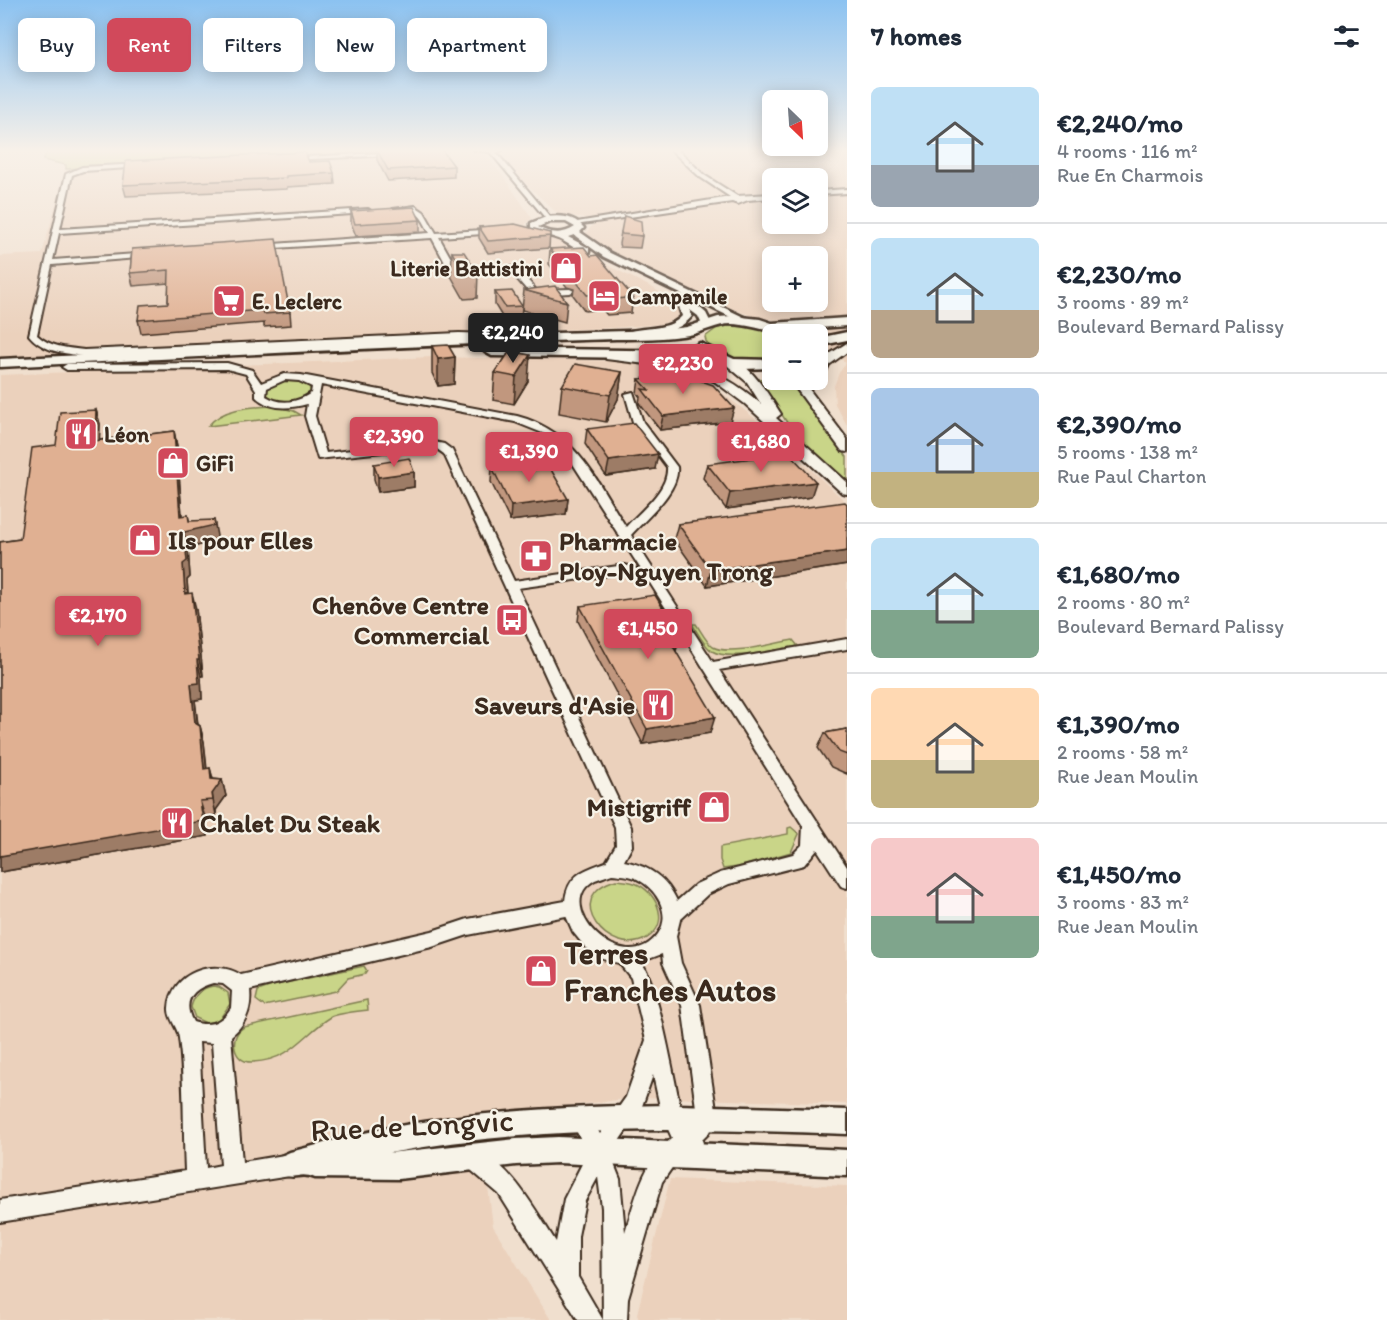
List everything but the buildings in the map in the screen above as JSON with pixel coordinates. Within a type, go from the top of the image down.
[{"type":"main road","points":[[0,363],[519,338],[678,333],[718,321],[747,321],[762,324]]},
{"type":"main road","points":[[817,324],[847,322]]},
{"type":"main road","points":[[703,327],[695,333],[697,344],[711,355],[745,365],[762,364]]},
{"type":"main road","points":[[828,340],[847,336]]},
{"type":"main road","points":[[828,360],[847,347]]},
{"type":"main road","points":[[0,371],[411,352],[711,355]]},
{"type":"main road","points":[[572,354],[655,361],[712,375],[743,396],[847,490]]},
{"type":"main road","points":[[729,362],[752,380],[798,447]]},
{"type":"main road","points":[[804,390],[847,448]]},
{"type":"main road","points":[[818,390],[822,412]]},
{"type":"street","points":[[60,212],[33,335],[38,341],[55,349],[84,353],[459,336],[519,338]]},
{"type":"street","points":[[55,231],[355,212]]},
{"type":"street","points":[[419,212],[436,236],[453,270],[451,272],[508,269],[517,273],[534,293],[570,291]]},
{"type":"street","points":[[543,212],[549,219]]},
{"type":"street","points":[[558,235],[576,228],[662,212]]},
{"type":"street","points":[[534,228],[539,221],[560,219],[576,228],[607,255],[747,321]]},
{"type":"street","points":[[521,230],[534,228],[540,232],[558,235],[681,297],[702,315],[703,327]]},
{"type":"street","points":[[244,249],[510,230]]},
{"type":"street","points":[[48,263],[162,255]]},
{"type":"street","points":[[617,336],[674,326],[685,320],[687,311],[681,297]]},
{"type":"street","points":[[67,368],[227,366],[249,372],[261,389],[261,397],[288,405],[309,416]]},
{"type":"street","points":[[261,389],[268,382],[284,377],[309,380],[517,419],[547,430],[560,439],[573,454],[847,881]]},
{"type":"street","points":[[309,380],[317,386],[309,416],[322,457],[422,445],[435,445],[445,449],[511,585],[518,607],[533,634],[622,827],[625,837],[624,846],[612,867]]},
{"type":"street","points":[[288,405],[314,396],[354,388]]},
{"type":"street","points":[[625,535],[666,490],[673,476],[672,467],[667,458],[638,422],[630,394]]},
{"type":"street","points":[[625,570],[632,564],[637,553]]},
{"type":"street","points":[[511,585],[625,570],[655,581]]},
{"type":"street","points":[[710,668],[847,644]]},
{"type":"street","points":[[673,916],[696,894],[726,878],[798,860],[810,847],[811,825]]},
{"type":"street","points":[[615,1309],[653,1176],[678,1147],[701,1127],[707,1116],[691,1005],[672,963],[668,937],[673,916],[667,897],[653,880],[633,870],[612,867],[598,869],[586,875],[575,889],[571,908],[578,927],[594,945],[624,956],[650,952],[668,937]]},
{"type":"street","points":[[238,984],[432,939],[468,927],[571,908]]},
{"type":"street","points":[[624,956],[639,973],[656,1038],[672,1116],[678,1130],[678,1147]]},
{"type":"street","points":[[216,973],[229,976],[238,984],[243,995],[241,1009],[234,1022],[221,1031],[209,1035],[197,1034],[187,1029],[180,1019],[178,1007],[181,995],[190,983],[203,976],[216,973]]},
{"type":"street","points":[[187,1029],[196,1179]]},
{"type":"street","points":[[221,1031],[232,1174]]},
{"type":"street","points":[[567,1279],[567,1236],[575,1199],[599,1152],[634,1102],[656,1038]]},
{"type":"street","name":"Rue de Longvic","points":[[290,1165],[396,1139],[579,1118],[707,1116],[847,1122]]},
{"type":"street","points":[[579,1118],[599,1152],[609,1179],[613,1208],[615,1309]]},
{"type":"street","name":"Rue de Longvic","points":[[290,1165],[399,1166],[470,1157],[558,1150],[599,1152],[678,1147],[721,1157],[847,1163]]},
{"type":"street","points":[[470,1157],[507,1186],[591,1320]]},
{"type":"street","points":[[0,1211],[290,1165]]},
{"type":"shaded area","points":[[54,212],[528,212],[532,218],[526,224],[533,233],[561,242],[653,288],[677,304],[680,317],[662,324],[611,328],[490,332],[0,358],[0,256],[42,254]]},
{"type":"shaded area","points":[[555,212],[762,212],[762,234],[828,234],[828,212],[847,212],[847,425],[835,404],[834,386],[846,363],[828,348],[828,324],[798,324],[758,318],[738,311],[617,257],[597,245],[585,234],[594,224],[584,218]]},
{"type":"shaded area","points":[[433,357],[621,361],[671,372],[717,389],[757,420],[847,503],[847,1104],[642,1097],[479,1117],[493,1226],[551,1320],[0,1320],[0,375]]},
{"type":"shaded area","points":[[670,1179],[847,1186],[847,1320],[639,1320],[637,1314]]},
{"type":"green space","points":[[752,327],[762,330],[762,360],[733,359],[714,351],[708,345],[705,337],[717,328]]},
{"type":"green space","points":[[285,379],[299,380],[309,385],[311,392],[301,399],[288,402],[270,398],[265,394],[267,386]]},
{"type":"green space","points":[[766,390],[799,390],[806,398],[847,457],[847,483],[793,432]]},
{"type":"green space","points":[[274,406],[301,415],[208,426],[214,420],[230,412]]},
{"type":"green space","points":[[692,624],[696,624],[710,645],[720,649],[741,650],[793,640],[798,646],[742,655],[720,654],[706,646]]},
{"type":"green space","points":[[791,827],[799,834],[791,852],[723,869],[720,847],[788,834],[788,828]]},
{"type":"green space","points":[[616,880],[639,885],[656,902],[660,918],[654,932],[647,938],[632,942],[618,940],[605,934],[596,923],[591,911],[591,899],[599,888]]},
{"type":"green space","points":[[364,966],[367,971],[365,974],[348,978],[336,991],[264,1006],[256,1000],[258,991],[272,986]]},
{"type":"green space","points":[[213,986],[228,993],[230,1004],[219,1020],[206,1023],[195,1018],[191,1007],[199,993]]},
{"type":"green space","points":[[367,1000],[368,1010],[331,1017],[296,1046],[278,1057],[253,1062],[246,1061],[241,1059],[235,1049],[236,1037],[244,1027]]},
{"type":"place","name":"Literie Battistini","points":[[566,268]]},
{"type":"place","name":"Campanile","points":[[604,296]]},
{"type":"place","name":"E. Leclerc","points":[[229,301]]},
{"type":"place","name":"Léon","points":[[81,434]]},
{"type":"place","name":"GiFi","points":[[173,463]]},
{"type":"place","name":"Ils pour Elles","points":[[145,540]]},
{"type":"place","name":"Pharmacie Ploy-Nguyen Trong","points":[[536,556]]},
{"type":"place","name":"Chenôve Centre Commercial","points":[[512,620]]},
{"type":"place","name":"Saveurs d'Asie","points":[[658,705]]},
{"type":"place","name":"Mistigriff","points":[[714,807]]},
{"type":"place","name":"Chalet Du Steak","points":[[177,823]]},
{"type":"place","name":"Terres Franches Autos","points":[[541,971]]}]
